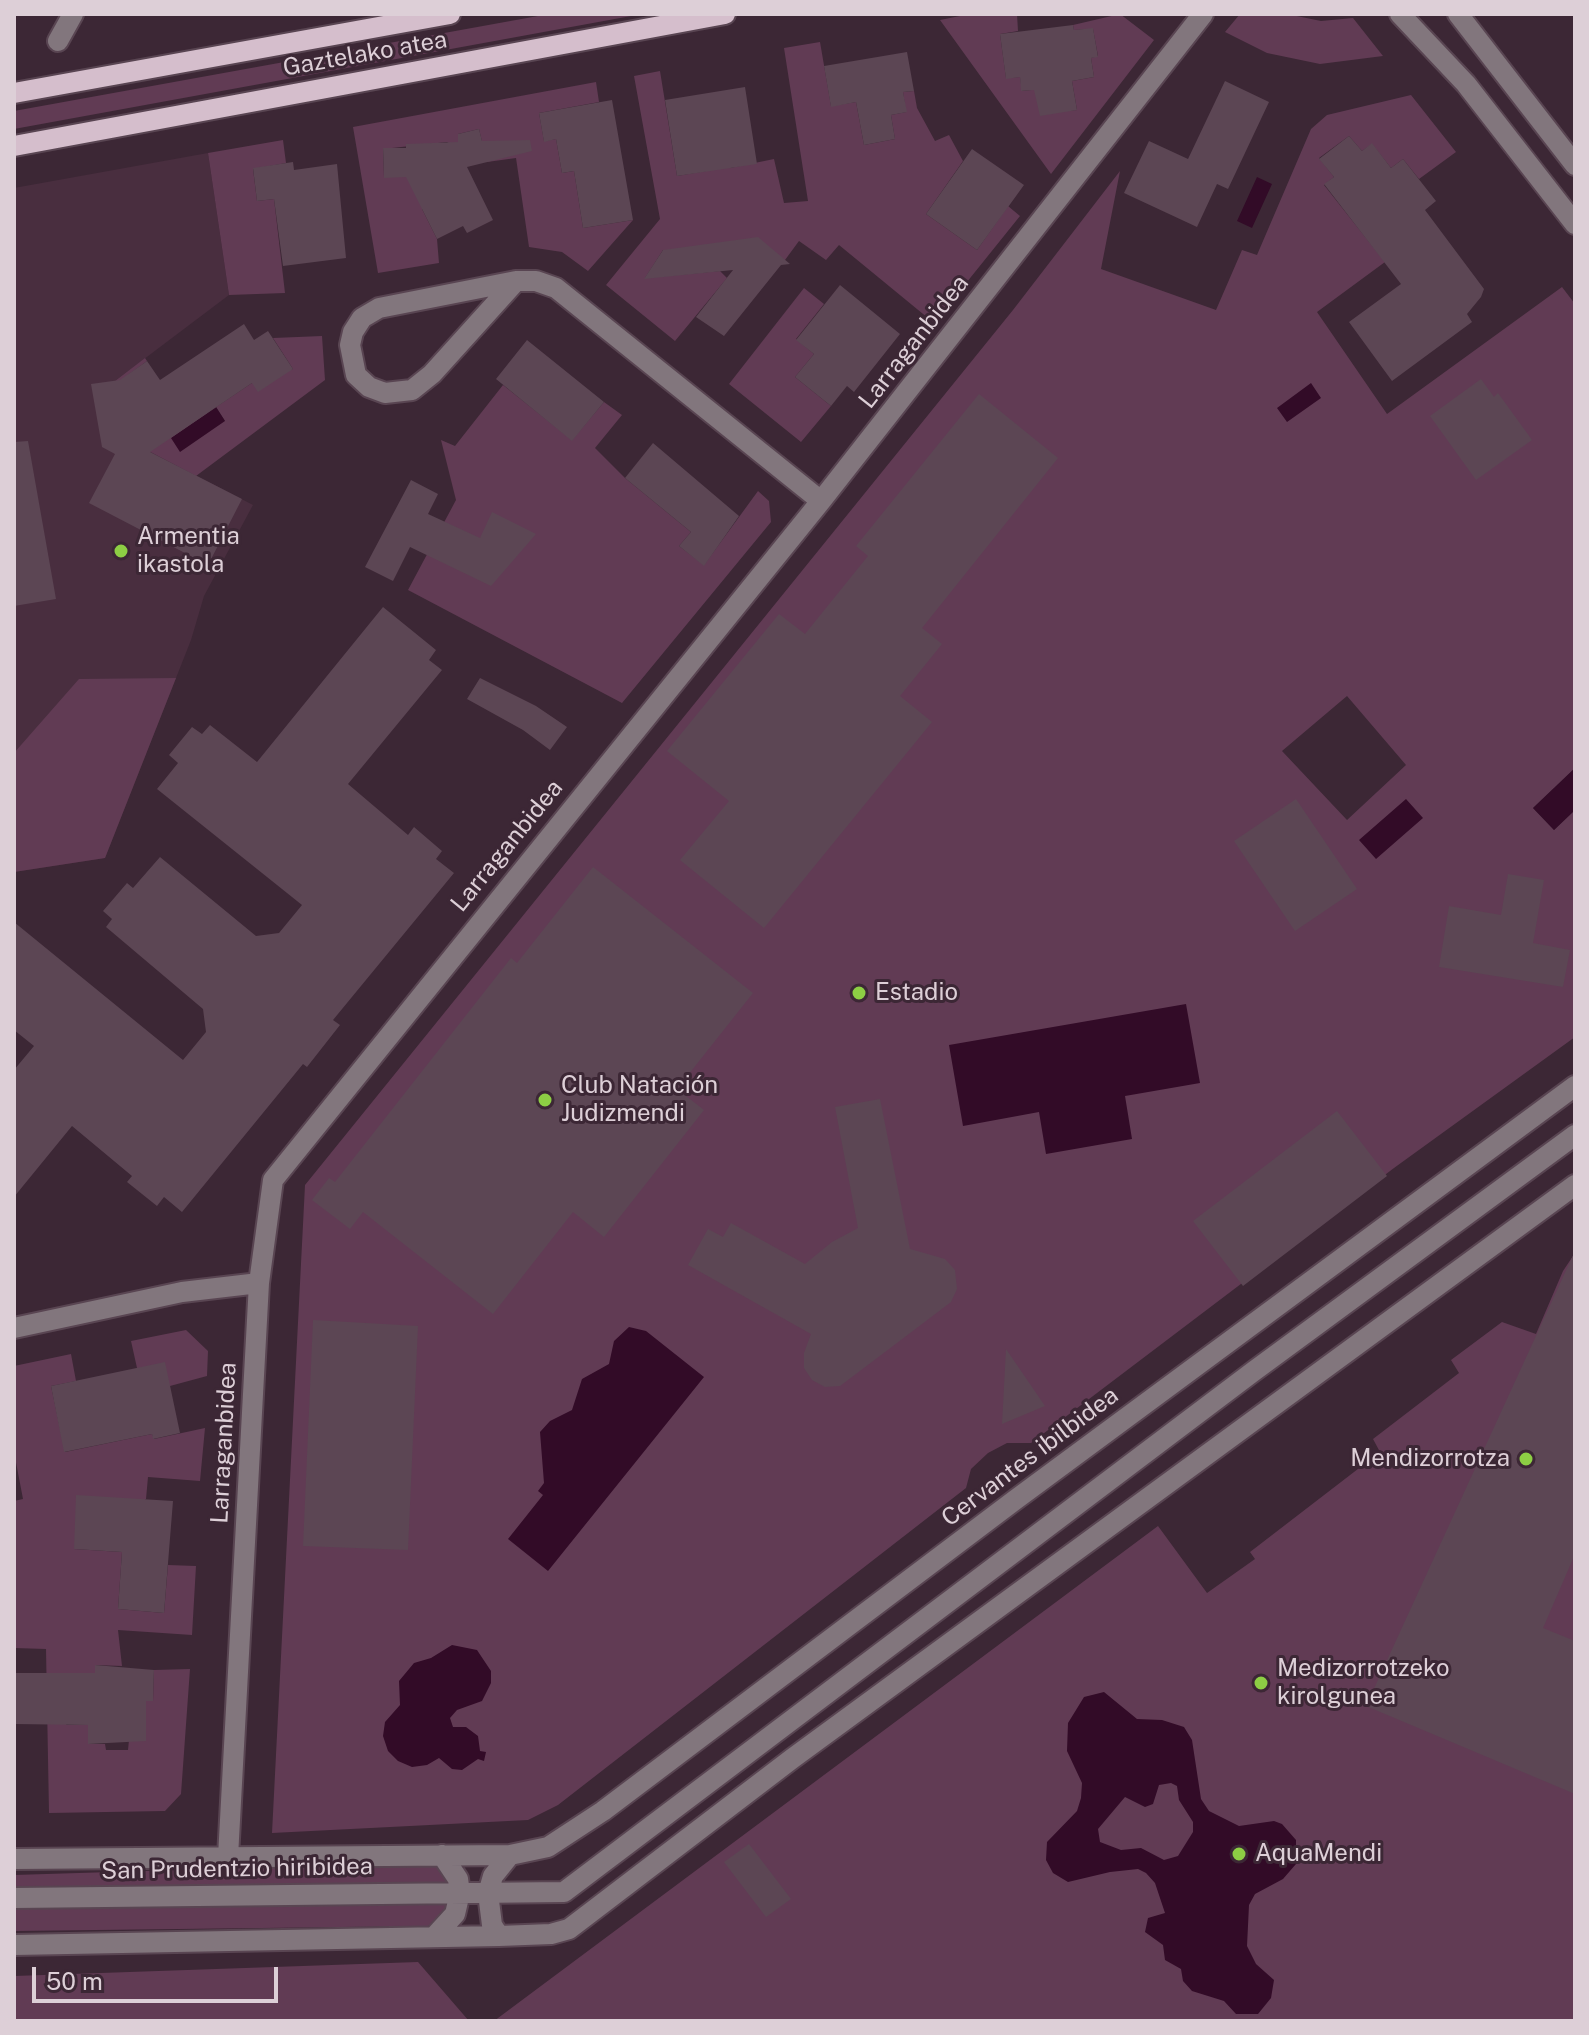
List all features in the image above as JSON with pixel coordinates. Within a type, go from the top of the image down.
[{"type":"main road","name":"Gaztelako atea","points":[[14,93],[450,14]]},
{"type":"main road","name":"Gaztelako atea","points":[[14,146],[725,14]]},
{"type":"street","points":[[58,41],[73,14]]},
{"type":"street","name":"Larraganbidea","points":[[228,1857],[259,1283],[273,1180],[289,1156],[821,501],[1203,14]]},
{"type":"street","points":[[1400,14],[1466,84],[1575,224]]},
{"type":"street","points":[[1458,14],[1575,165]]},
{"type":"street","points":[[516,281],[432,374],[412,390],[385,393],[369,387],[356,375],[350,345],[353,332],[362,318],[379,308],[516,281],[536,281],[556,288],[821,501]]},
{"type":"street","name":"Cervantes ibilbidea","points":[[510,1855],[548,1847],[603,1811],[1027,1490],[1575,1086]]},
{"type":"street","name":"San Prudentzio hiribidea","points":[[14,1898],[564,1892],[1241,1381],[1575,1135]]},
{"type":"street","points":[[14,1945],[551,1934],[582,1922],[805,1749],[1575,1185]]},
{"type":"street","points":[[14,1328],[182,1292],[259,1283]]},
{"type":"street","points":[[434,1937],[455,1914],[460,1893],[458,1879],[442,1855]]},
{"type":"street","points":[[499,1936],[492,1925],[488,1893],[493,1876],[510,1855]]},
{"type":"street","name":"San Prudentzio hiribidea","points":[[14,1859],[510,1855]]},
{"type":"shaded area","points":[[549,14],[642,14],[14,129],[14,111]]},
{"type":"shaded area","points":[[970,14],[1017,14],[1018,31],[1000,34],[1006,78],[1020,77],[1022,91],[1040,89],[1040,113],[1077,110],[1072,81],[1094,77],[1091,58],[1098,56],[1093,29],[1074,30],[1073,25],[1120,14],[1154,40],[1051,174],[940,20]]},
{"type":"shaded area","points":[[1240,14],[1287,14],[1321,21],[1353,18],[1383,56],[1320,64],[1267,53],[1225,32]]},
{"type":"shaded area","points":[[820,42],[831,106],[856,102],[864,145],[895,139],[891,115],[906,112],[903,92],[914,91],[917,108],[935,141],[949,135],[963,161],[926,214],[977,250],[1008,206],[1020,216],[934,323],[839,245],[826,260],[799,241],[785,260],[663,250],[645,278],[720,271],[727,278],[675,341],[606,285],[660,219],[634,76],[660,71],[677,176],[706,171],[726,152],[730,168],[774,159],[784,203],[808,201],[784,48]]},
{"type":"shaded area","points":[[596,82],[599,102],[539,113],[544,141],[556,139],[562,173],[574,171],[583,228],[633,220],[588,271],[562,252],[529,247],[516,158],[487,162],[479,129],[458,134],[458,149],[447,142],[383,149],[384,177],[403,177],[403,170],[441,199],[422,209],[437,239],[439,263],[378,273],[353,127]]},
{"type":"shaded area","name":"Estadio","points":[[1411,95],[1456,152],[1419,179],[1403,159],[1391,168],[1372,144],[1362,151],[1349,136],[1319,158],[1334,177],[1324,185],[1385,262],[1317,312],[1387,414],[1562,287],[1575,304],[1575,768],[1533,808],[1554,830],[1575,810],[1575,1037],[1394,1168],[1031,1443],[1007,1443],[988,1453],[971,1469],[966,1488],[558,1805],[528,1820],[272,1833],[305,1185],[1013,310],[1120,171],[1101,269],[1216,310],[1242,250],[1257,255],[1311,129],[1327,115]],"holes":[[[1347,696],[1406,765],[1347,820],[1282,751]]]},
{"type":"shaded area","points":[[283,140],[286,163],[253,169],[257,201],[274,199],[285,293],[229,295],[208,153]]},
{"type":"shaded area","name":"Armentia ikastola","points":[[208,153],[229,295],[115,381],[124,438],[253,505],[204,596],[191,640],[105,858],[14,872],[14,188]]},
{"type":"shaded area","points":[[1257,177],[1272,184],[1252,228],[1237,221]]},
{"type":"shaded area","points":[[804,288],[824,304],[796,339],[814,354],[795,377],[831,406],[801,442],[729,384]]},
{"type":"shaded area","points":[[322,336],[325,380],[196,476],[124,438],[115,381],[145,358],[147,361],[128,375],[225,421],[216,407],[252,383],[293,369],[273,338]]},
{"type":"shaded area","points":[[1311,383],[1321,398],[1287,422],[1277,408]]},
{"type":"shaded area","points":[[503,385],[572,440],[604,402],[622,415],[595,448],[625,478],[691,532],[679,546],[704,565],[758,491],[769,501],[771,522],[622,703],[408,590],[456,500],[441,440],[455,446]]},
{"type":"shaded area","points":[[216,407],[225,421],[180,452],[171,438]]},
{"type":"shaded area","points":[[176,678],[105,858],[14,872],[14,753],[79,679]]},
{"type":"shaded area","points":[[1575,768],[1575,810],[1554,830],[1533,808]]},
{"type":"shaded area","points":[[1406,799],[1423,818],[1376,859],[1359,840]]},
{"type":"shaded area","points":[[1186,1004],[1200,1083],[1125,1096],[1132,1139],[1046,1154],[1039,1112],[963,1126],[949,1045]]},
{"type":"shaded area","name":"Medizorrotzeko kirolgunea","points":[[1575,1253],[1575,2021],[494,2021],[1158,1526],[1207,1593],[1255,1559],[1250,1552],[1380,1452],[1373,1439],[1459,1373],[1451,1360],[1502,1322],[1536,1334],[1563,1271]]},
{"type":"shaded area","points":[[629,1327],[646,1331],[704,1377],[548,1571],[508,1539],[543,1495],[538,1491],[544,1483],[540,1432],[550,1421],[572,1410],[582,1379],[609,1364],[614,1341]]},
{"type":"shaded area","points":[[186,1330],[208,1351],[207,1376],[170,1386],[137,1368],[131,1341]]},
{"type":"shaded area","points":[[71,1354],[76,1381],[51,1386],[65,1452],[152,1434],[154,1439],[205,1428],[200,1481],[148,1477],[146,1499],[74,1549],[122,1552],[118,1609],[164,1613],[168,1565],[196,1566],[192,1635],[118,1630],[122,1666],[95,1665],[95,1679],[66,1725],[88,1725],[89,1744],[105,1744],[106,1750],[128,1750],[129,1740],[146,1740],[146,1701],[153,1701],[154,1670],[190,1669],[181,1794],[165,1811],[49,1813],[46,1649],[14,1648],[14,1501],[23,1499],[14,1452],[14,1366]]},
{"type":"shaded area","points":[[452,1645],[477,1650],[491,1671],[491,1683],[482,1701],[457,1710],[450,1718],[453,1727],[466,1727],[478,1736],[480,1751],[486,1752],[484,1761],[478,1759],[462,1770],[452,1769],[439,1758],[427,1765],[412,1767],[398,1761],[388,1751],[383,1736],[385,1722],[400,1705],[399,1681],[414,1663],[431,1658]]},
{"type":"shaded area","name":"AquaMendi","points":[[1104,1692],[1137,1719],[1162,1720],[1184,1727],[1192,1740],[1201,1799],[1209,1811],[1239,1826],[1274,1821],[1282,1824],[1296,1840],[1296,1864],[1283,1879],[1255,1894],[1249,1905],[1247,1946],[1256,1964],[1274,1980],[1271,1998],[1258,2014],[1236,2014],[1224,2001],[1192,1991],[1183,1981],[1181,1969],[1165,1960],[1163,1945],[1145,1932],[1148,1918],[1165,1913],[1155,1883],[1146,1873],[1138,1869],[1110,1872],[1068,1882],[1053,1873],[1046,1860],[1047,1842],[1077,1811],[1081,1798],[1082,1783],[1067,1751],[1068,1723],[1084,1697]],"holes":[[[1171,1783],[1177,1786],[1179,1800],[1193,1822],[1193,1832],[1178,1856],[1164,1860],[1141,1848],[1121,1850],[1100,1842],[1098,1829],[1125,1797],[1145,1807],[1153,1804],[1159,1785]]]},
{"type":"shaded area","points":[[435,1862],[448,1876],[451,1901],[446,1922],[428,1926],[14,1931],[14,1875]]},
{"type":"shaded area","points":[[418,1962],[469,2021],[14,2021],[14,1976]]},
{"type":"building","points":[[1073,25],[1074,30],[1093,28],[1098,57],[1091,58],[1094,77],[1072,81],[1077,110],[1040,116],[1034,90],[1021,91],[1020,77],[1006,79],[1000,34]]},
{"type":"building","points":[[907,52],[914,91],[903,92],[907,112],[891,115],[895,139],[864,145],[856,102],[831,107],[824,66]]},
{"type":"building","points":[[1225,81],[1269,102],[1228,189],[1217,184],[1197,227],[1124,193],[1149,141],[1188,159]]},
{"type":"building","points":[[745,87],[757,164],[677,176],[665,100]]},
{"type":"building","points":[[612,100],[633,220],[583,228],[574,171],[562,173],[556,139],[544,142],[539,113]]},
{"type":"building","points":[[479,129],[482,141],[530,140],[532,151],[467,167],[493,220],[467,233],[463,226],[437,239],[406,177],[384,178],[383,148],[458,142],[458,134]]},
{"type":"building","points":[[1349,136],[1362,151],[1372,143],[1391,168],[1403,159],[1436,201],[1425,210],[1484,289],[1467,314],[1472,322],[1392,381],[1349,322],[1401,284],[1324,184],[1334,177],[1319,159]]},
{"type":"building","points":[[972,149],[1024,185],[977,250],[926,214]]},
{"type":"building","points":[[293,162],[294,170],[337,164],[346,258],[283,266],[274,199],[257,201],[253,168]]},
{"type":"building","points":[[758,237],[790,264],[781,265],[724,336],[696,317],[733,270],[644,279],[663,250]]},
{"type":"building","points":[[840,285],[900,334],[854,392],[847,386],[831,406],[795,377],[814,354],[796,340]]},
{"type":"building","points":[[244,324],[254,340],[268,331],[293,369],[258,392],[252,383],[150,452],[242,499],[208,565],[89,503],[115,454],[102,447],[91,384],[120,380],[147,361],[160,380]]},
{"type":"building","points":[[527,340],[604,402],[572,441],[496,379]]},
{"type":"building","points":[[1481,379],[1494,397],[1498,393],[1532,440],[1476,480],[1430,416]]},
{"type":"building","points":[[979,394],[1058,458],[922,628],[942,644],[900,696],[932,722],[764,928],[680,860],[729,801],[667,751],[779,614],[805,634],[868,556],[856,546]]},
{"type":"building","points":[[28,441],[56,599],[14,606],[14,442]]},
{"type":"building","points":[[653,443],[739,516],[704,566],[679,546],[691,532],[625,478]]},
{"type":"building","points":[[411,480],[438,494],[428,514],[480,538],[492,512],[536,534],[491,586],[410,547],[393,581],[365,567]]},
{"type":"building","points":[[383,607],[436,650],[429,660],[442,670],[348,784],[408,835],[414,827],[442,851],[436,859],[454,873],[333,1020],[340,1025],[307,1067],[303,1064],[182,1212],[164,1197],[157,1206],[127,1182],[132,1176],[72,1126],[14,1197],[14,1070],[34,1046],[14,1030],[14,922],[183,1060],[206,1032],[203,1009],[106,927],[112,919],[103,911],[127,883],[133,888],[160,857],[256,936],[279,933],[302,905],[157,789],[178,763],[169,755],[192,727],[202,734],[210,725],[257,762]]},
{"type":"building","points":[[480,678],[536,706],[567,727],[550,750],[523,730],[467,699]]},
{"type":"building","points":[[1296,799],[1357,889],[1295,931],[1234,841]]},
{"type":"building","name":"Club Natación Judizmendi","points":[[593,867],[753,993],[677,1089],[704,1110],[604,1237],[573,1212],[493,1314],[363,1212],[350,1229],[312,1200],[329,1178],[335,1182],[511,958],[517,963]]},
{"type":"building","points":[[1508,874],[1544,880],[1533,943],[1570,950],[1563,987],[1439,967],[1449,906],[1501,915]]},
{"type":"building","points":[[880,1099],[910,1249],[945,1259],[955,1270],[957,1289],[951,1302],[840,1386],[825,1387],[812,1380],[804,1368],[804,1353],[811,1334],[688,1265],[708,1229],[723,1237],[731,1223],[805,1264],[832,1242],[858,1228],[835,1107]]},
{"type":"building","points":[[1337,1111],[1387,1176],[1243,1286],[1193,1221]]},
{"type":"building","name":"Mendizorrotza","points":[[1575,1251],[1575,1554],[1543,1628],[1575,1641],[1575,1794],[1366,1706]]},
{"type":"building","points":[[313,1320],[418,1326],[408,1550],[303,1546]]},
{"type":"building","points":[[1006,1349],[1045,1406],[1002,1424]]},
{"type":"building","points":[[165,1362],[180,1433],[153,1439],[152,1434],[64,1452],[51,1386]]},
{"type":"building","points":[[76,1495],[173,1501],[164,1613],[118,1609],[122,1552],[74,1549]]},
{"type":"building","points":[[95,1665],[154,1670],[153,1701],[146,1701],[146,1741],[88,1744],[88,1725],[14,1724],[14,1673],[95,1673]]},
{"type":"building","points":[[749,1844],[791,1899],[766,1917],[724,1862]]},
{"type":"place","name":"Armentia ikastola","points":[[121,551]]},
{"type":"place","name":"Estadio","points":[[859,993]]},
{"type":"place","name":"Club Natación Judizmendi","points":[[545,1100]]},
{"type":"place","name":"Mendizorrotza","points":[[1526,1459]]},
{"type":"place","name":"Medizorrotzeko kirolgunea","points":[[1261,1683]]},
{"type":"place","name":"AquaMendi","points":[[1239,1854]]}]
